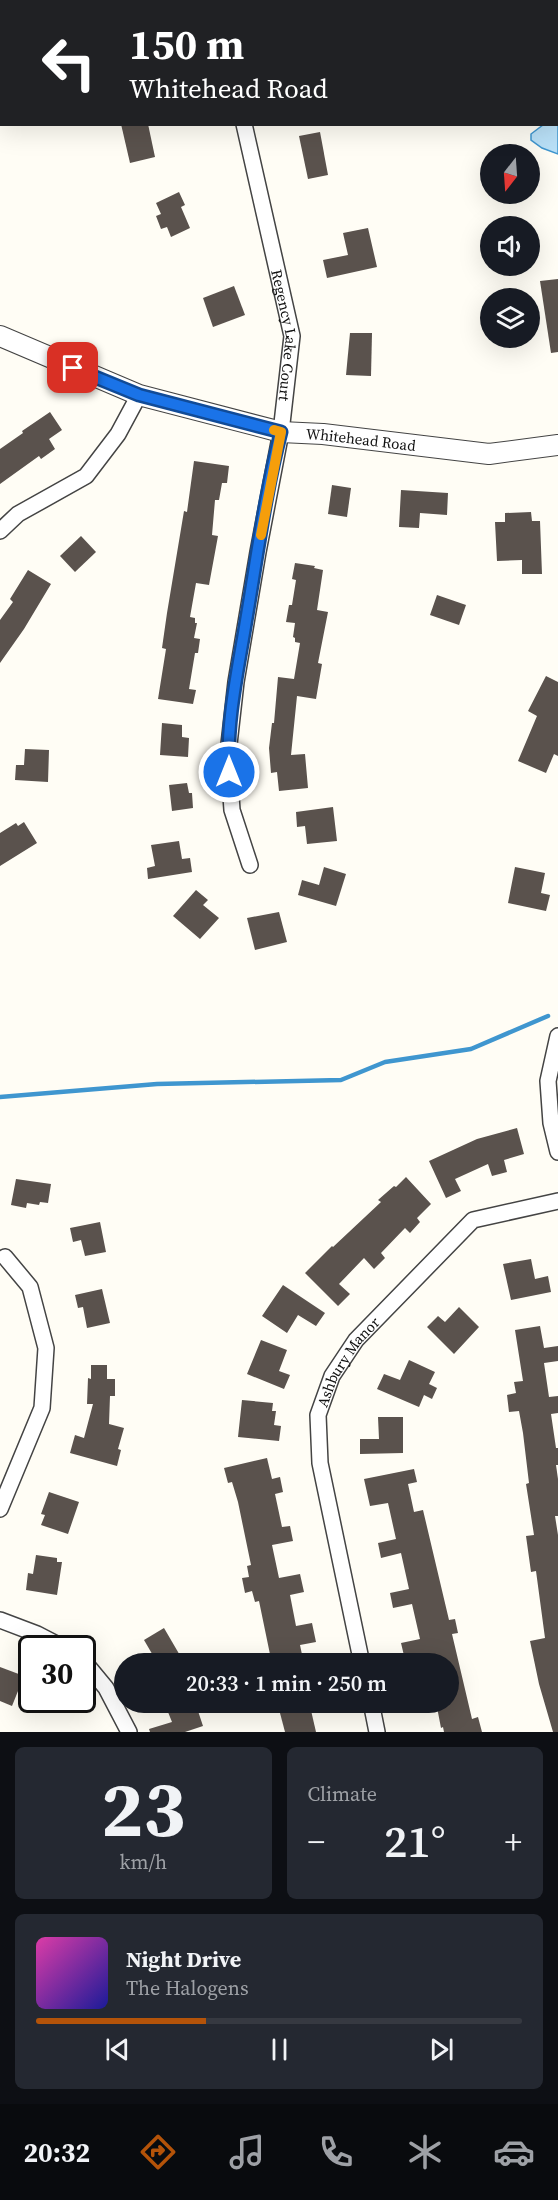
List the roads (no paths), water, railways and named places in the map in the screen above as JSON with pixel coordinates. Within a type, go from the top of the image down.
[{"type":"street","name":"Regency Lake Court","points":[[244,126],[292,336],[281,432],[236,682],[228,753],[232,810],[250,865]]},
{"type":"street","name":"Whitehead Road","points":[[0,336],[139,395],[281,432],[323,434],[489,454],[558,445]]},
{"type":"street","points":[[0,531],[18,514],[86,476],[118,434],[139,395]]},
{"type":"street","points":[[558,1036],[548,1081],[551,1123],[558,1152]]},
{"type":"street","name":"Ashbury Manor","points":[[360,1653],[320,1463],[318,1415],[332,1376],[356,1340],[473,1220],[558,1201]]},
{"type":"street","points":[[0,1509],[42,1408],[46,1348],[30,1287],[5,1257]]},
{"type":"street","points":[[0,1620],[39,1635]]},
{"type":"street","points":[[96,1676],[106,1688],[129,1732]]},
{"type":"street","points":[[373,1713],[377,1732]]},
{"type":"water","points":[[542,126],[558,126],[558,154],[542,148],[540,144],[531,140],[531,134]]},
{"type":"waterway","points":[[0,1097],[157,1084],[341,1080],[385,1062],[471,1049],[548,1016]]}]
